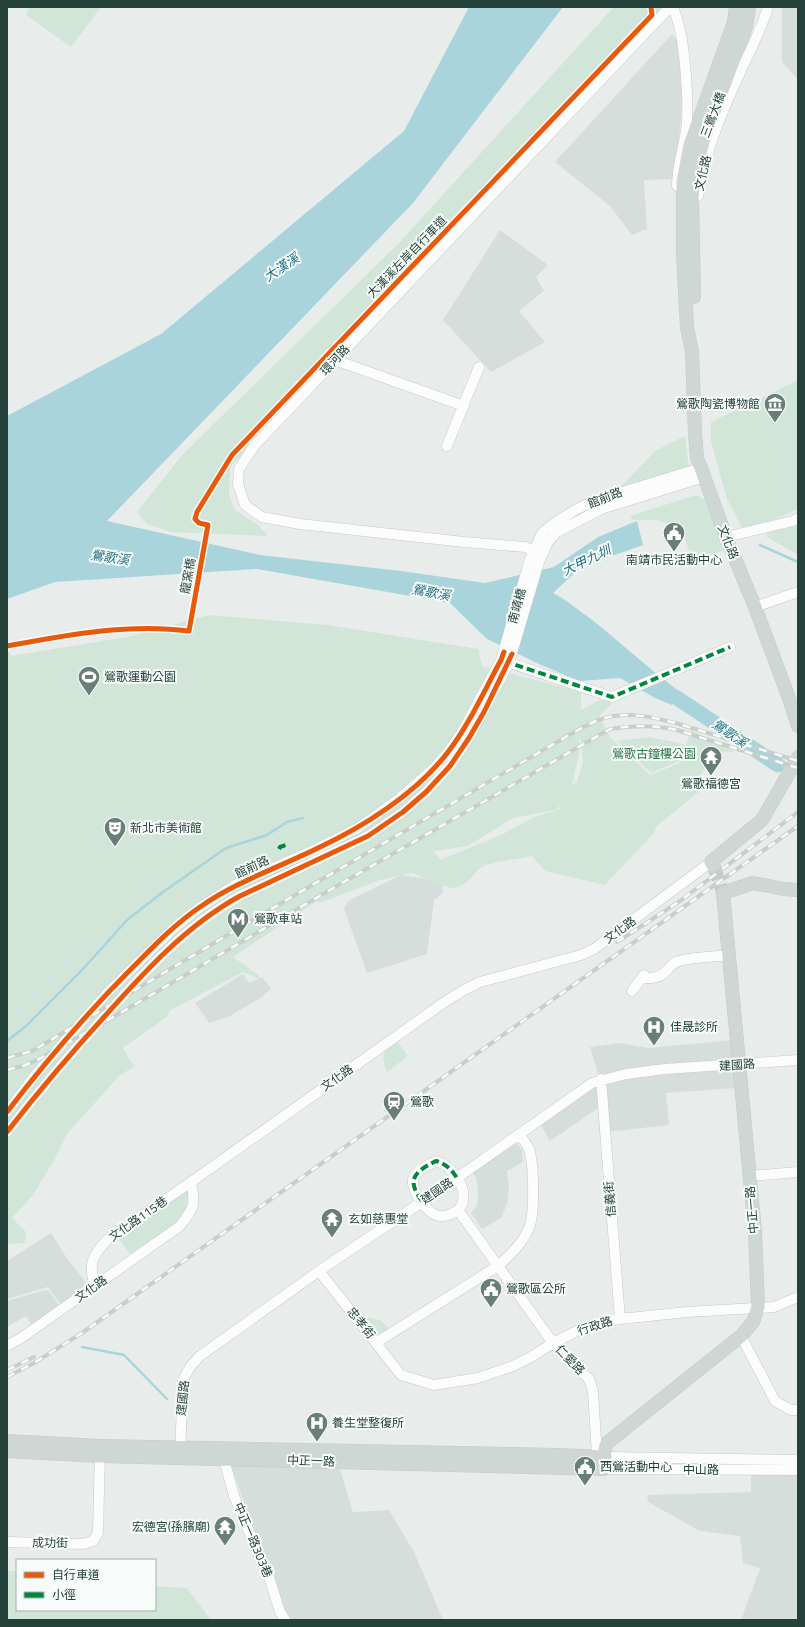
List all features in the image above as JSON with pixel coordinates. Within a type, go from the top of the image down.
[{"type":"main road","name":"三鶯大橋","points":[[688,224],[683,182],[690,145],[734,22],[736,7]]},
{"type":"main road","name":"三鶯大橋","points":[[688,224],[698,157],[746,27],[749,7]]},
{"type":"main road","name":"文化路","points":[[688,224],[696,326],[692,351],[697,458],[798,726]]},
{"type":"main road","name":"文化路","points":[[713,864],[762,820],[797,759]]},
{"type":"main road","name":"中正一路","points":[[602,1460],[606,1443],[741,1336],[752,1322],[758,1307],[755,1232],[740,1065],[722,893],[753,883],[798,890]]},
{"type":"main road","name":"中正一路","points":[[7,1441],[100,1451]]},
{"type":"main road","name":"中正一路","points":[[7,1451],[100,1451],[602,1460]]},
{"type":"main road","name":"中正一路","points":[[180,1453],[224,1459],[602,1460]]},
{"type":"street","name":"環河路","points":[[536,556],[525,547],[464,542],[300,524],[262,517],[245,505],[238,484],[239,469],[254,446],[670,7]]},
{"type":"street","points":[[674,7],[680,23],[682,36],[687,95],[687,123],[677,183],[678,201],[688,224]]},
{"type":"street","name":"文化路","points":[[688,224],[708,151],[734,86],[764,20],[768,7]]},
{"type":"street","points":[[335,360],[464,406]]},
{"type":"street","points":[[447,446],[479,367]]},
{"type":"street","name":"館前路","points":[[536,556],[542,534],[553,524],[589,504],[643,485],[702,473]]},
{"type":"street","points":[[726,537],[793,521],[798,518]]},
{"type":"street","name":"南靖橋","points":[[506,657],[536,556]]},
{"type":"street","points":[[754,607],[798,592]]},
{"type":"street","points":[[506,657],[612,698],[730,647]]},
{"type":"street","name":"館前路","points":[[7,1112],[36,1074],[108,992],[175,926],[199,908],[235,885],[316,849],[358,828],[400,798],[429,773],[448,752],[462,732],[506,657]]},
{"type":"street","name":"館前路","points":[[7,1132],[30,1102],[101,1020],[182,936],[229,902],[240,896],[368,836],[403,812],[426,792],[450,766],[469,738],[506,657]]},
{"type":"street","name":"文化路","points":[[7,1346],[21,1338],[180,1226],[193,1210],[194,1197],[191,1182],[332,1081],[464,990],[480,982],[581,955],[594,949],[713,864]]},
{"type":"street","points":[[632,991],[644,975],[646,978],[662,976],[677,962],[729,955]]},
{"type":"street","name":"建國路","points":[[180,1453],[183,1380],[190,1367],[200,1356],[592,1083],[626,1074],[798,1060]]},
{"type":"street","name":"信義街","points":[[601,1080],[620,1319]]},
{"type":"street","points":[[376,1342],[498,1266],[515,1250],[526,1234],[533,1214],[533,1197],[528,1149],[519,1134]]},
{"type":"street","points":[[436,1161],[442,1162],[448,1166],[456,1178],[463,1190],[464,1197],[462,1204],[458,1210],[445,1216],[438,1216],[431,1213],[414,1188],[413,1181],[415,1176],[423,1168],[436,1161]]},
{"type":"street","points":[[749,1176],[798,1172]]},
{"type":"street","name":"文化路115巷","points":[[95,1286],[91,1275],[92,1265],[96,1252],[107,1240],[191,1182]]},
{"type":"street","name":"仁愛路","points":[[458,1210],[553,1342],[589,1379],[593,1391],[602,1460]]},
{"type":"street","name":"忠孝街","points":[[319,1272],[401,1375]]},
{"type":"street","name":"行政路","points":[[401,1375],[434,1385],[478,1378],[513,1366],[531,1357],[553,1342],[583,1328],[602,1322],[687,1312],[774,1307],[798,1297]]},
{"type":"street","points":[[741,1336],[775,1401],[791,1410],[798,1410]]},
{"type":"street","name":"成功街","points":[[7,1542],[83,1544],[93,1541],[98,1533],[100,1451]]},
{"type":"street","name":"中正一路303巷","points":[[224,1459],[234,1496],[268,1574],[280,1612],[285,1620]]},
{"type":"street","name":"中山路","points":[[602,1460],[798,1460]]},
{"type":"street","name":"中山路","points":[[602,1460],[798,1470]]},
{"type":"shaded area","points":[[782,7],[798,7],[798,79],[782,62]]},
{"type":"shaded area","points":[[672,34],[679,43],[682,107],[675,179],[644,180],[647,229],[632,235],[610,206],[555,162]]},
{"type":"shaded area","points":[[500,230],[548,265],[536,277],[544,291],[519,311],[545,342],[491,372],[443,320]]},
{"type":"shaded area","points":[[401,875],[442,881],[443,893],[434,900],[427,954],[367,973],[344,909],[348,901]]},
{"type":"shaded area","points":[[243,974],[249,983],[262,977],[271,989],[259,999],[230,1016],[209,1023],[195,1003]]},
{"type":"shaded area","points":[[733,1040],[736,1088],[666,1093],[669,1125],[606,1132],[604,1104],[550,1141],[539,1122],[599,1076],[590,1047],[620,1043],[649,1048]]},
{"type":"shaded area","points":[[515,1141],[522,1150],[523,1162],[507,1171],[509,1186],[507,1204],[501,1218],[482,1229],[471,1213],[477,1206],[478,1195],[477,1181],[472,1171]]},
{"type":"shaded area","points":[[51,1233],[66,1257],[87,1284],[62,1306],[48,1287],[7,1299],[7,1261]]},
{"type":"shaded area","points":[[45,1290],[49,1291],[61,1308],[32,1325],[26,1316],[7,1327],[7,1301]]},
{"type":"shaded area","points":[[231,1465],[339,1466],[353,1512],[389,1510],[414,1552],[443,1620],[280,1620],[287,1614],[260,1548]]},
{"type":"shaded area","points":[[751,1473],[798,1474],[798,1620],[741,1620],[760,1568],[743,1563],[740,1536],[700,1531],[648,1502],[647,1495],[751,1492]]},
{"type":"green space","points":[[30,7],[101,7],[71,47],[26,15]]},
{"type":"green space","points":[[614,7],[666,7],[459,222],[230,467],[229,495],[235,510],[258,525],[268,536],[171,532],[147,524],[137,512],[183,454],[398,244]]},
{"type":"green space","points":[[798,380],[798,509],[745,533],[727,499],[711,441],[711,422]]},
{"type":"green space","points":[[685,436],[690,468],[620,488],[655,451]]},
{"type":"green space","points":[[696,495],[705,500],[725,550],[693,561],[683,534],[668,524],[657,520],[632,520],[630,516]]},
{"type":"green space","points":[[798,517],[798,555],[767,537],[767,531]]},
{"type":"green space","points":[[210,615],[328,625],[478,649],[482,666],[581,692],[581,710],[600,700],[613,703],[599,716],[610,737],[650,775],[680,763],[691,730],[735,752],[713,751],[700,777],[701,790],[657,826],[654,833],[605,885],[545,871],[532,856],[483,866],[461,886],[450,888],[412,873],[380,880],[320,903],[317,901],[233,957],[260,976],[257,978],[243,972],[169,1011],[168,1016],[123,1048],[134,1067],[120,1075],[67,1134],[56,1157],[33,1195],[12,1218],[26,1232],[25,1243],[7,1244],[7,653],[10,652],[11,656],[127,637]],"holes":[[[580,736],[583,762],[577,782],[572,785],[579,754]],[[560,806],[560,809],[534,817],[503,834],[440,860],[434,851],[468,846],[513,818],[556,810]]]},
{"type":"green space","name":"鶯歌古鐘樓公園","points":[[649,737],[684,744],[679,761],[651,773],[617,741]]},
{"type":"green space","points":[[397,1041],[408,1056],[387,1072],[383,1058],[384,1054]]},
{"type":"green space","points":[[188,1190],[187,1210],[176,1223],[130,1254],[119,1239]]},
{"type":"green space","points":[[370,1318],[380,1320],[390,1329],[377,1336],[363,1319]]},
{"type":"green space","points":[[7,1571],[16,1571],[16,1611],[156,1611],[156,1586],[187,1588],[211,1620],[7,1620]]},
{"type":"water","name":"大漢溪","points":[[469,7],[563,7],[413,203],[107,521],[260,555],[401,571],[485,583],[554,567],[598,537],[637,521],[643,545],[581,567],[553,593],[591,619],[676,689],[672,705],[655,698],[620,678],[580,681],[541,665],[487,639],[450,603],[257,569],[55,582],[7,599],[7,416],[161,334],[404,131]]},
{"type":"pier","points":[[202,540],[208,541],[202,575],[196,575]]},
{"type":"waterway","name":"大甲九圳","points":[[760,545],[798,562]]},
{"type":"waterway","name":"鶯歌溪","points":[[656,688],[677,698],[778,765]]},
{"type":"waterway","points":[[7,1041],[26,1026],[84,968],[127,920],[163,892],[226,848],[267,835],[287,822],[303,818]]},
{"type":"waterway","points":[[82,1347],[124,1355],[167,1399]]},
{"type":"tunnel","points":[[714,867],[723,893]]},
{"type":"railway","points":[[7,1058],[32,1051],[295,895],[569,735],[596,721],[623,715],[642,716],[679,724],[798,761]]},
{"type":"railway","points":[[7,1070],[23,1066],[39,1059],[610,729],[644,726],[677,730],[798,768]]},
{"type":"railway","points":[[617,942],[680,901],[798,812]]},
{"type":"railway","points":[[7,1377],[34,1363],[82,1333],[798,826]]},
{"type":"railway","points":[[7,1370],[34,1357]]},
{"type":"marked path","points":[[504,661],[612,697],[730,647]]},
{"type":"marked path","points":[[279,849],[280,847],[286,845]]},
{"type":"marked path","points":[[422,1201],[414,1187],[414,1182],[418,1173],[428,1165],[436,1161],[443,1164],[448,1167],[457,1178]]},
{"type":"cycle path","name":"大漢溪左岸自行車道","points":[[7,646],[74,634],[120,629],[143,628],[189,631],[208,525],[199,523],[195,519],[197,512],[232,455],[652,15],[651,7]]},
{"type":"cycle path","points":[[7,1112],[52,1056],[100,1001],[149,951],[182,921],[200,907],[228,890],[316,849],[370,820],[388,808],[420,782],[456,742],[476,708],[504,652]]},
{"type":"cycle path","points":[[7,1132],[67,1058],[136,982],[168,950],[202,921],[240,896],[368,836],[403,812],[426,792],[450,766],[469,738],[484,712],[512,654]]},
{"type":"place","name":"鶯歌陶瓷博物館","points":[[775,424]]},
{"type":"place","name":"南靖市民活動中心","points":[[674,552]]},
{"type":"place","name":"鶯歌運動公園","points":[[89,696]]},
{"type":"place","name":"鶯歌福德宮","points":[[711,776]]},
{"type":"place","name":"新北市美術館","points":[[115,848]]},
{"type":"place","name":"鶯歌車站","points":[[238,938]]},
{"type":"place","name":"佳晟診所","points":[[654,1046]]},
{"type":"place","name":"鶯歌","points":[[394,1122]]},
{"type":"place","name":"玄如慈惠堂","points":[[332,1238]]},
{"type":"place","name":"鶯歌區公所","points":[[491,1308]]},
{"type":"place","name":"養生堂整復所","points":[[317,1442]]},
{"type":"place","name":"西鶯活動中心","points":[[585,1486]]},
{"type":"place","name":"宏德宮(孫臏廟)","points":[[225,1546]]}]
